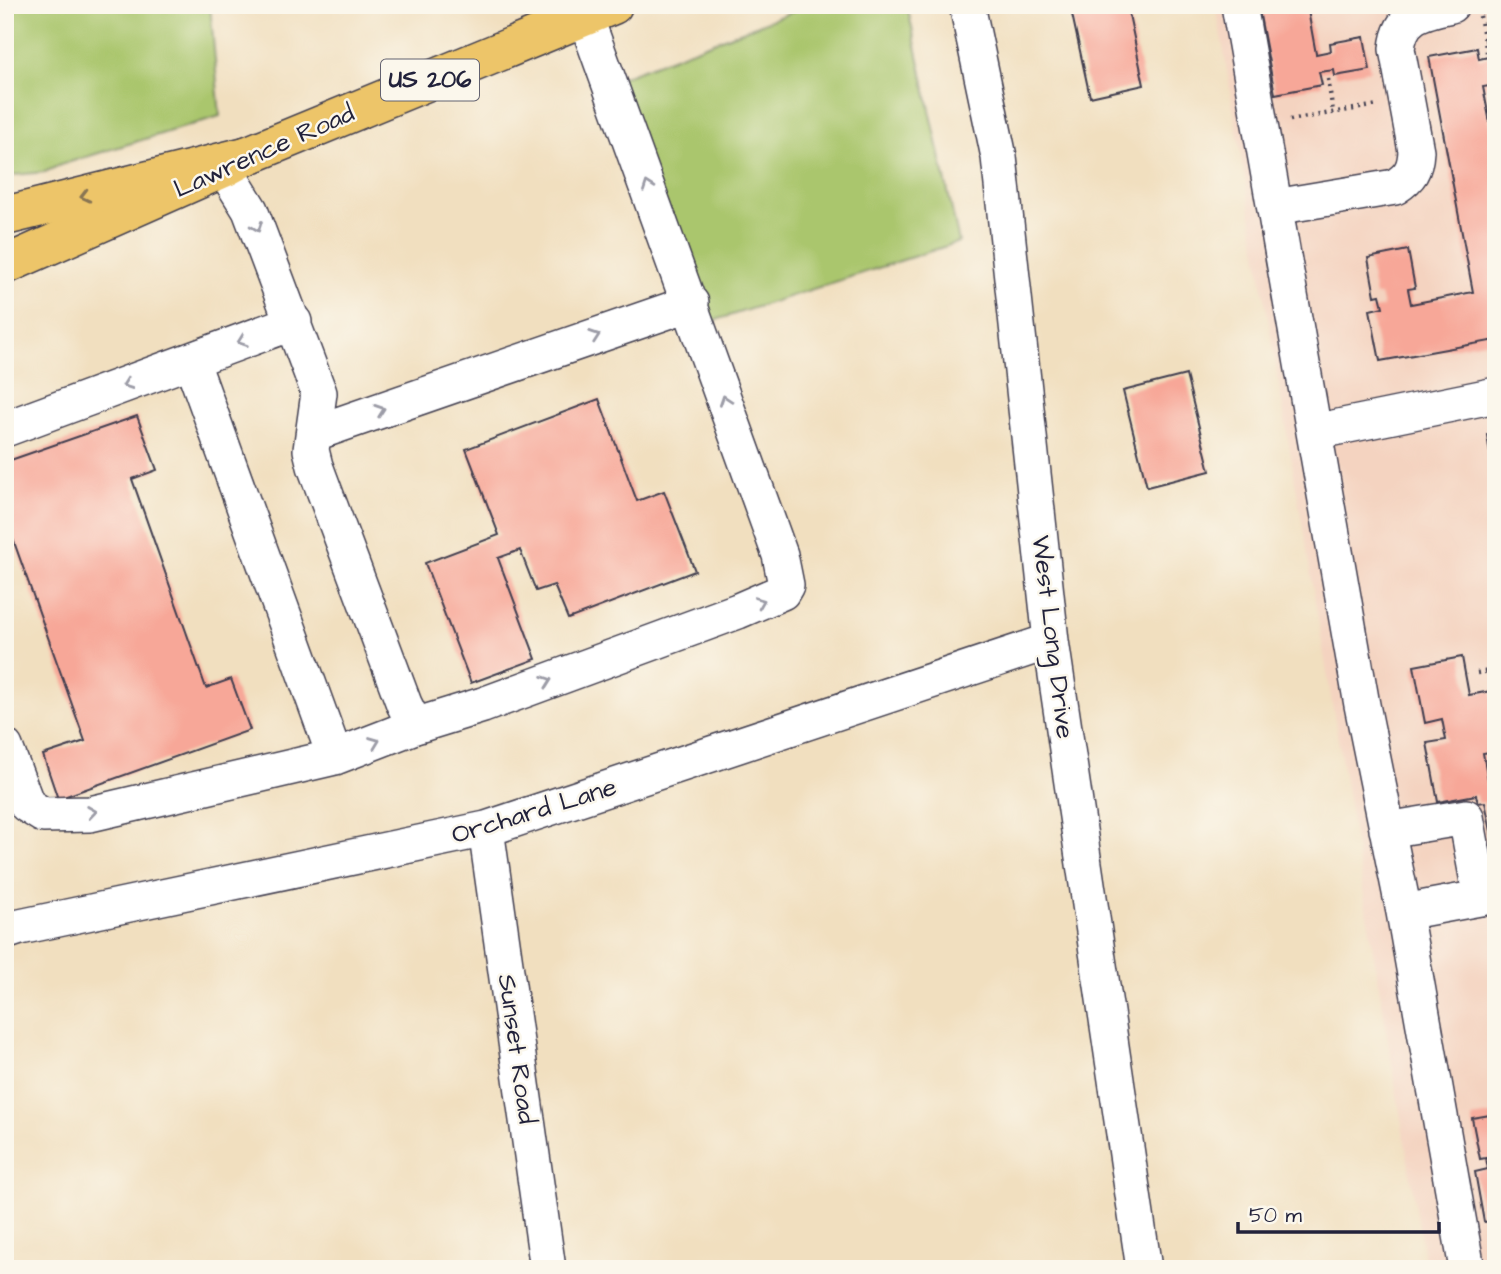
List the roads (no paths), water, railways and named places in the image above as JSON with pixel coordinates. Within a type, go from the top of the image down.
[{"type":"main road","name":"Lawrence Road","points":[[5,265],[235,162],[599,11]]},
{"type":"main road","points":[[5,216],[235,162]]},
{"type":"main road","name":"Lawrence Road","points":[[5,292],[148,201]]},
{"type":"street","name":"West Long Drive","points":[[967,5],[999,157],[1051,641],[1144,1269]]},
{"type":"street","points":[[1239,5],[1362,705],[1404,912],[1467,1269]]},
{"type":"street","points":[[1275,207],[1395,187],[1408,179],[1415,167],[1416,151],[1397,49],[1398,35],[1408,20],[1421,12],[1451,5]]},
{"type":"street","points":[[5,747],[27,805],[43,816],[90,814],[335,757],[415,726],[508,696],[738,611],[782,592],[786,585],[780,555],[691,303],[599,11]]},
{"type":"street","points":[[235,162],[318,393],[311,450],[315,466],[404,704],[415,726]]},
{"type":"street","points":[[315,433],[691,303]]},
{"type":"street","points":[[5,429],[293,322]]},
{"type":"street","points":[[191,360],[335,757]]},
{"type":"street","points":[[1314,432],[1496,395]]},
{"type":"street","name":"Orchard Lane","points":[[5,932],[486,830],[1051,641]]},
{"type":"street","points":[[1387,830],[1466,817],[1488,897],[1404,912]]},
{"type":"street","name":"Sunset Road","points":[[486,830],[548,1269]]}]
